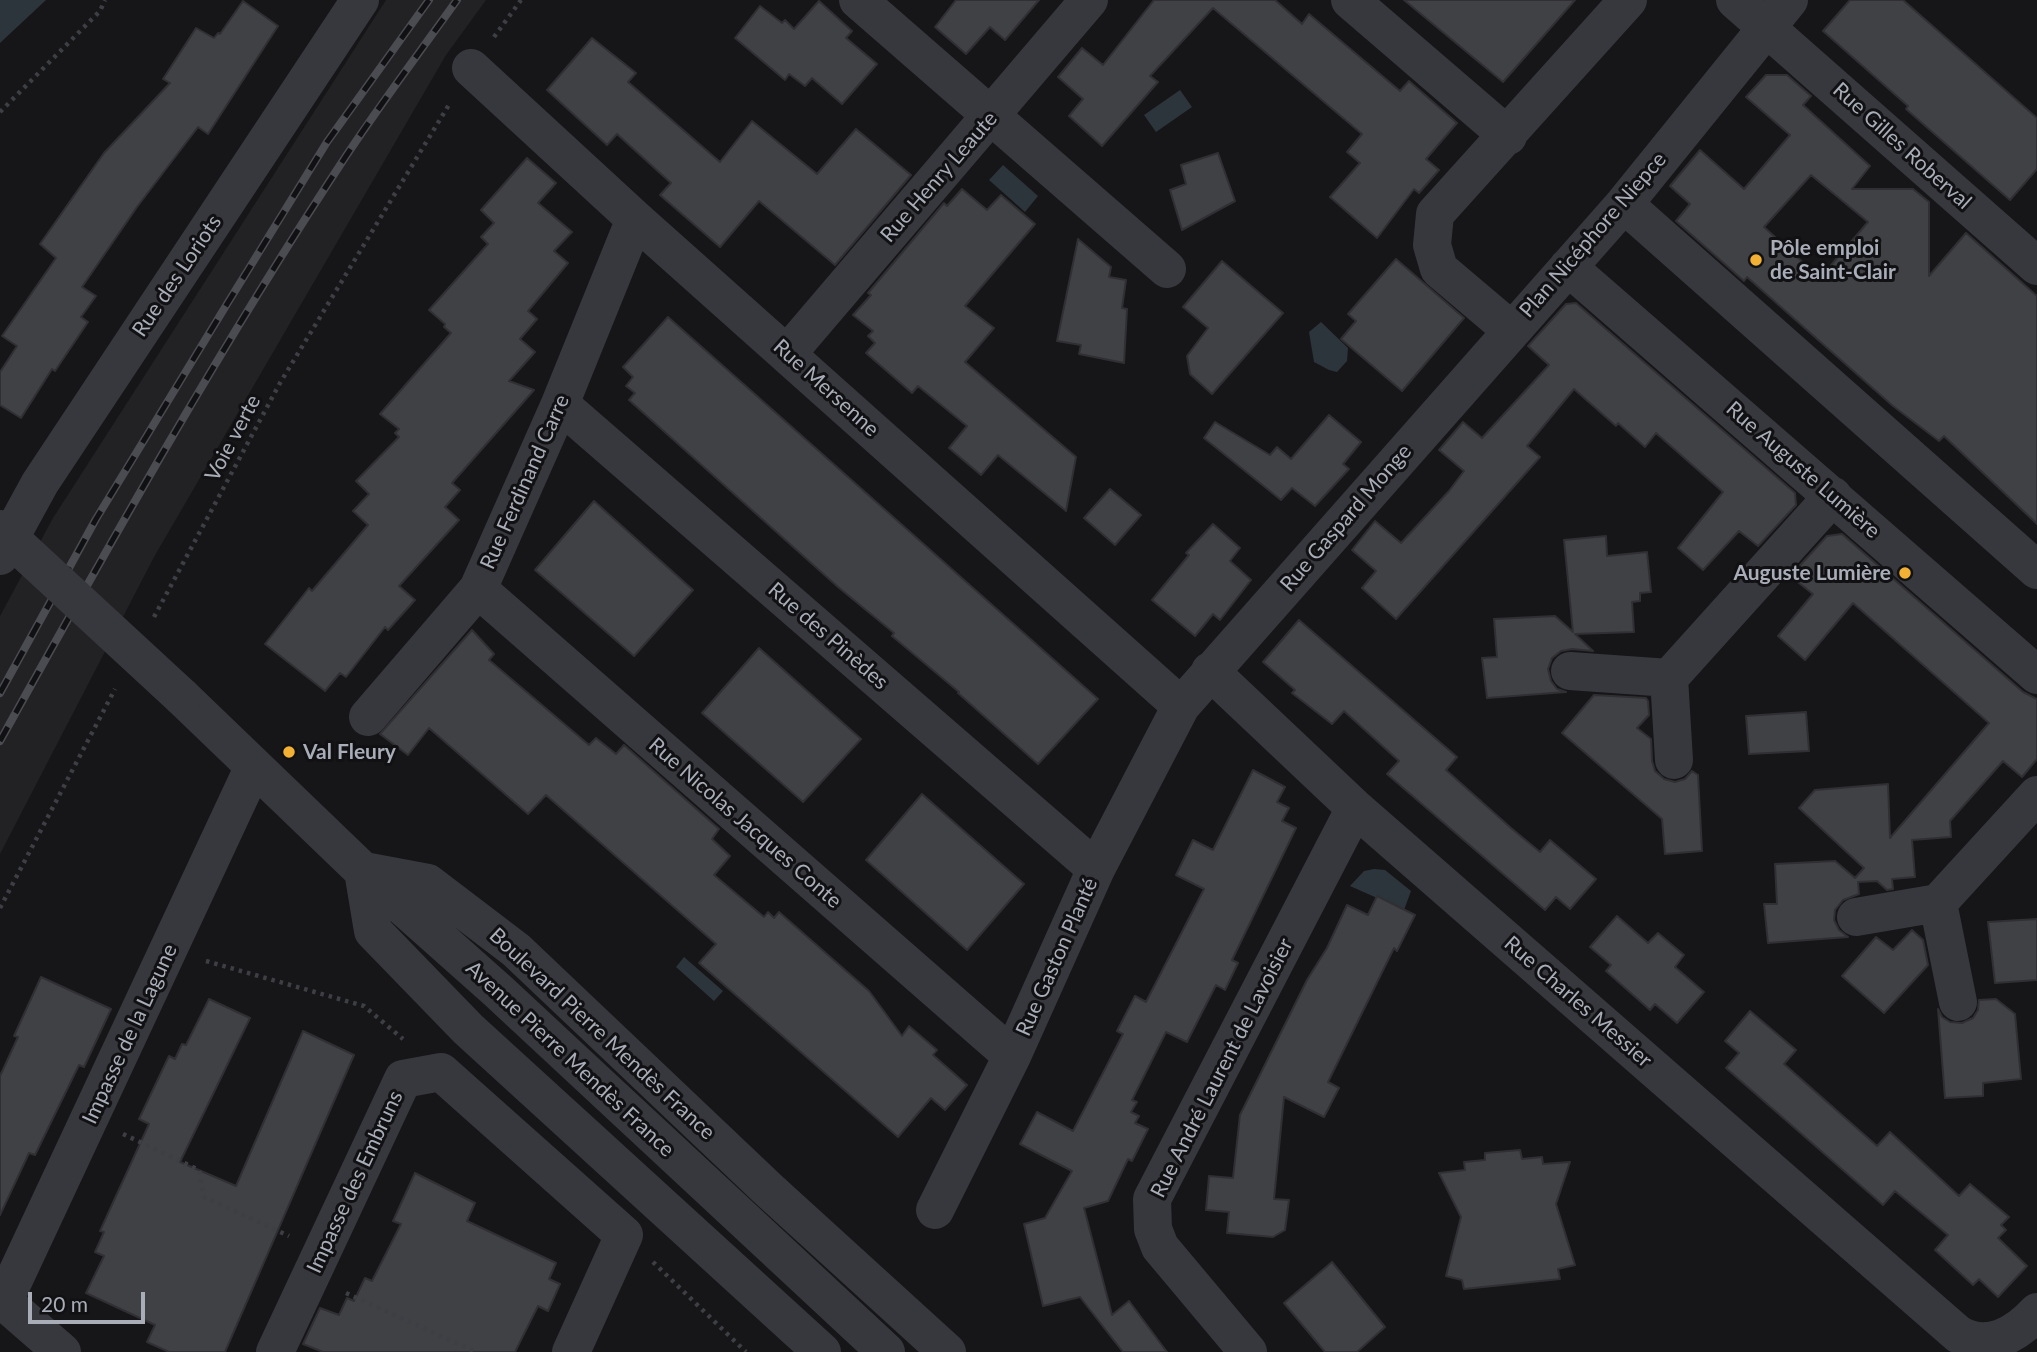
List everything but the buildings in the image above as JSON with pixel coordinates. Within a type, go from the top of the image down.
[{"type":"street","name":"Rue des Loriots","points":[[0,556],[40,483],[360,0]]},
{"type":"street","points":[[858,0],[1167,269]]},
{"type":"street","name":"Rue Henry Leaute","points":[[787,354],[1089,0]]},
{"type":"street","points":[[1350,0],[1508,136]]},
{"type":"street","name":"Plan Nicéphore Niepce","points":[[1628,0],[1435,214],[1432,245],[1438,269],[1511,330],[1624,204],[1778,13]]},
{"type":"street","points":[[1735,0],[1778,13]]},
{"type":"street","name":"Rue Gilles Roberval","points":[[1778,13],[2037,266]]},
{"type":"street","name":"Rue Mersenne","points":[[471,68],[635,219],[1181,706]]},
{"type":"street","points":[[1624,204],[2037,569]]},
{"type":"street","name":"Rue Ferdinand Carre","points":[[368,718],[478,589],[560,404],[635,219]]},
{"type":"street","name":"Rue Auguste Lumière","points":[[1568,267],[2037,675]]},
{"type":"street","name":"Rue Gaspard Monge","points":[[1181,706],[1511,330]]},
{"type":"street","name":"Rue des Pinèdes","points":[[560,404],[1096,869]]},
{"type":"street","points":[[1674,760],[1669,678],[1833,496]]},
{"type":"street","points":[[0,530],[254,766]]},
{"type":"street","name":"Rue Nicolas Jacques Conte","points":[[478,589],[1012,1056]]},
{"type":"street","name":"Rue Charles Messier","points":[[1210,671],[1355,808],[1951,1328],[1966,1339],[1991,1343],[2006,1338],[2025,1325],[2037,1312]]},
{"type":"street","points":[[1570,671],[1669,678]]},
{"type":"street","name":"Rue Gaston Planté","points":[[935,1210],[1012,1056],[1096,869],[1181,706]]},
{"type":"street","name":"Avenue Pierre Mendès France","points":[[254,766],[363,871],[498,991],[886,1352]]},
{"type":"street","name":"Impasse de la Lagune","points":[[2,1300],[91,1118],[254,766]]},
{"type":"street","points":[[1856,917],[1938,903],[2037,795]]},
{"type":"street","name":"Rue André Laurent de Lavoisier","points":[[1248,1352],[1160,1247],[1153,1229],[1152,1199],[1355,808]]},
{"type":"street","points":[[363,871],[373,931],[468,1029],[822,1352]]},
{"type":"street","name":"Boulevard Pierre Mendès France","points":[[363,871],[428,884],[516,950],[769,1190],[947,1352]]},
{"type":"street","points":[[1938,903],[1958,1002]]},
{"type":"street","points":[[441,1072],[624,1235],[570,1352]]},
{"type":"street","name":"Impasse des Embruns","points":[[275,1352],[403,1079],[441,1072]]},
{"type":"street","points":[[2,1300],[62,1352]]},
{"type":"path","points":[[0,112],[100,11],[105,0]]},
{"type":"path","name":"Voie verte","points":[[149,626],[281,383],[471,68],[521,0]]},
{"type":"path","points":[[0,908],[116,687]]},
{"type":"path","points":[[168,950],[364,1006],[441,1072]]},
{"type":"path","points":[[91,1118],[199,1170],[204,1197],[316,1264],[476,1352]]},
{"type":"path","points":[[624,1235],[746,1352]]},
{"type":"shaded area","points":[[0,0],[46,0],[0,43]]},
{"type":"shaded area","points":[[386,0],[486,0],[446,55],[154,557],[0,854],[0,616],[53,518]]},
{"type":"shaded area","points":[[1180,90],[1192,107],[1156,132],[1144,115]]},
{"type":"shaded area","points":[[1003,165],[1038,196],[1025,212],[989,180]]},
{"type":"shaded area","points":[[1321,322],[1348,348],[1347,361],[1337,372],[1314,362],[1309,332]]},
{"type":"shaded area","points":[[1385,870],[1411,891],[1404,910],[1350,886],[1364,871]]},
{"type":"shaded area","points":[[684,957],[723,991],[714,1001],[676,967]]},
{"type":"railway","points":[[0,693],[96,519],[327,142],[429,0]]},
{"type":"railway","points":[[0,741],[125,519],[255,299],[359,136],[457,0]]},
{"type":"place","name":"Pôle emploi de Saint-Clair","points":[[1756,260]]},
{"type":"place","name":"Auguste Lumière","points":[[1905,573]]},
{"type":"place","name":"Val Fleury","points":[[289,752]]}]
